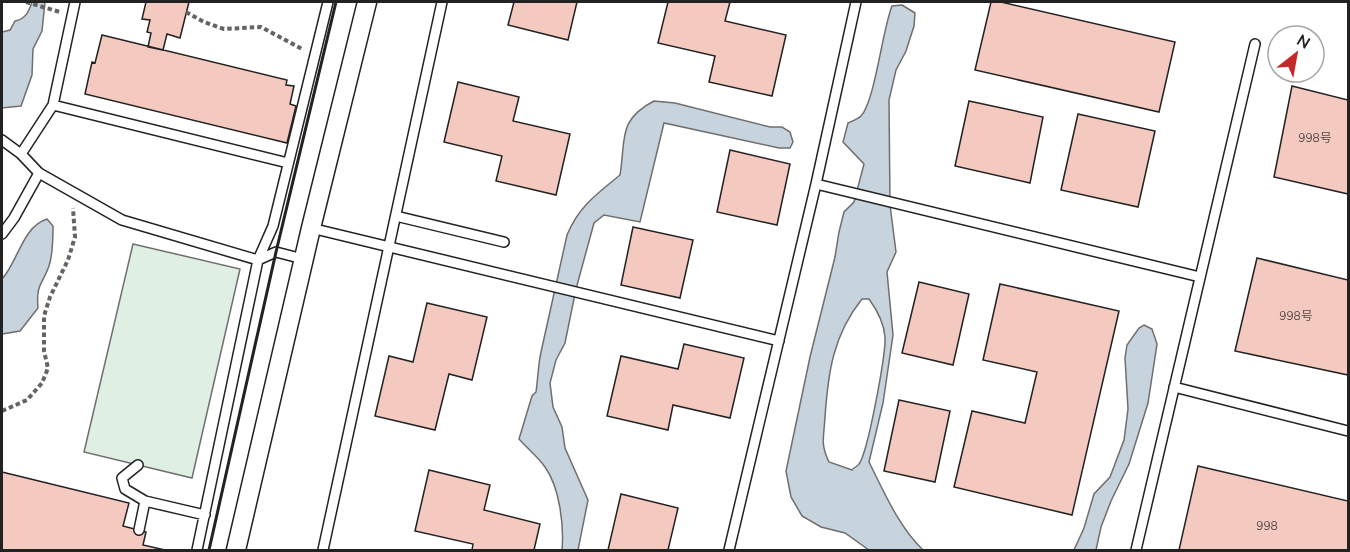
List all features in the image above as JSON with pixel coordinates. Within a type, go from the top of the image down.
[{"type":"street","points":[[236,550],[303,259],[367,2]]},
{"type":"lane","points":[[21,154],[53,105],[75,2]]},
{"type":"lane","points":[[197,550],[258,260],[273,226],[328,2]]},
{"type":"lane","points":[[323,550],[442,2]]},
{"type":"lane","points":[[729,550],[816,184],[856,2]]},
{"type":"lane","points":[[1136,550],[1255,44]]},
{"type":"lane","points":[[53,105],[288,163]]},
{"type":"lane","points":[[2,140],[21,154],[39,173],[122,220],[258,260],[276,252],[303,259]]},
{"type":"lane","points":[[2,234],[14,218],[39,173]]},
{"type":"lane","points":[[816,184],[1200,277]]},
{"type":"lane","points":[[396,216],[504,242]]},
{"type":"lane","points":[[311,228],[779,341]]},
{"type":"lane","points":[[1174,387],[1348,431]]},
{"type":"lane","points":[[138,465],[122,478],[125,489],[145,501],[205,515]]},
{"type":"lane","points":[[139,530],[145,501]]},
{"type":"path","points":[[26,2],[53,10]]},
{"type":"path","points":[[186,12],[224,29],[261,27],[292,45],[316,54]]},
{"type":"path","points":[[2,411],[27,400],[42,383],[48,368],[44,351],[44,316],[50,297],[68,260],[75,237],[72,201],[65,189]]},
{"type":"green space","points":[[133,244],[240,269],[192,478],[84,452]]},
{"type":"shaded area","points":[[32,2],[45,2],[42,31],[33,49],[32,75],[21,106],[2,108],[2,32],[10,30],[15,21],[24,16]]},
{"type":"shaded area","points":[[902,5],[915,13],[914,26],[906,51],[896,70],[889,100],[890,205],[896,252],[887,272],[893,335],[883,403],[869,462],[899,520],[923,550],[869,550],[845,533],[821,527],[802,516],[791,497],[786,471],[844,212],[854,202],[864,164],[843,142],[848,123],[861,116],[866,108],[892,6]],"holes":[[[862,299],[869,299],[882,322],[885,347],[876,402],[863,456],[852,470],[829,462],[824,450],[826,401],[830,370],[844,326]]]},
{"type":"shaded area","points":[[654,101],[675,103],[770,127],[782,127],[790,132],[793,142],[790,148],[779,148],[664,123],[640,222],[604,215],[594,223],[576,289],[565,343],[556,360],[550,383],[553,407],[562,427],[565,448],[588,500],[578,550],[562,550],[561,519],[554,485],[543,464],[519,439],[532,396],[536,392],[539,362],[567,235],[583,208],[620,175],[625,132],[634,116]]},
{"type":"shaded area","points":[[47,219],[53,226],[52,251],[49,266],[39,289],[38,308],[20,331],[2,334],[2,279],[32,229]]},
{"type":"shaded area","points":[[1144,325],[1152,329],[1157,344],[1148,403],[1129,464],[1101,527],[1096,550],[1074,550],[1084,528],[1094,494],[1110,477],[1124,440],[1128,409],[1125,358],[1127,345],[1139,328]]},
{"type":"building","points":[[146,2],[189,2],[180,38],[167,34],[163,50],[148,47],[151,33],[147,32],[150,20],[142,19]]},
{"type":"building","points":[[514,2],[577,2],[568,40],[508,25]]},
{"type":"building","points":[[668,2],[730,2],[725,21],[786,35],[772,96],[709,82],[715,56],[658,43]]},
{"type":"building","points":[[991,2],[1001,2],[1175,42],[1159,112],[975,70]]},
{"type":"building","points":[[102,35],[287,80],[286,85],[294,86],[290,104],[296,106],[287,143],[85,94],[92,62],[95,63]]},
{"type":"building","points":[[458,82],[519,97],[513,121],[570,134],[556,195],[496,181],[502,156],[444,142]]},
{"type":"building","points":[[1292,86],[1348,100],[1348,194],[1274,177]]},
{"type":"building","points":[[969,101],[1043,117],[1030,183],[955,166]]},
{"type":"building","points":[[1078,114],[1155,131],[1138,207],[1061,190]]},
{"type":"building","points":[[730,150],[790,164],[777,225],[717,212]]},
{"type":"building","points":[[633,227],[693,240],[680,298],[621,285]]},
{"type":"building","points":[[1257,258],[1348,280],[1348,375],[1235,351]]},
{"type":"building","points":[[919,282],[969,294],[953,365],[902,353]]},
{"type":"building","points":[[1000,284],[1119,311],[1072,515],[954,487],[972,411],[1025,423],[1037,372],[983,360]]},
{"type":"building","points":[[427,303],[487,317],[472,380],[449,374],[435,430],[375,416],[389,356],[413,362]]},
{"type":"building","points":[[684,344],[744,358],[730,418],[673,405],[668,430],[607,416],[621,356],[678,369]]},
{"type":"building","points":[[899,400],[950,411],[935,482],[884,471]]},
{"type":"building","points":[[1198,466],[1348,501],[1348,550],[1179,550]]},
{"type":"building","points":[[429,470],[490,485],[484,510],[540,524],[534,550],[472,550],[473,544],[415,531]]},
{"type":"building","points":[[2,472],[129,503],[123,526],[146,532],[143,545],[165,550],[2,550]]},
{"type":"building","points":[[621,494],[678,508],[668,550],[608,550]]},
{"type":"wall","points":[[209,550],[276,252],[336,2]]}]
